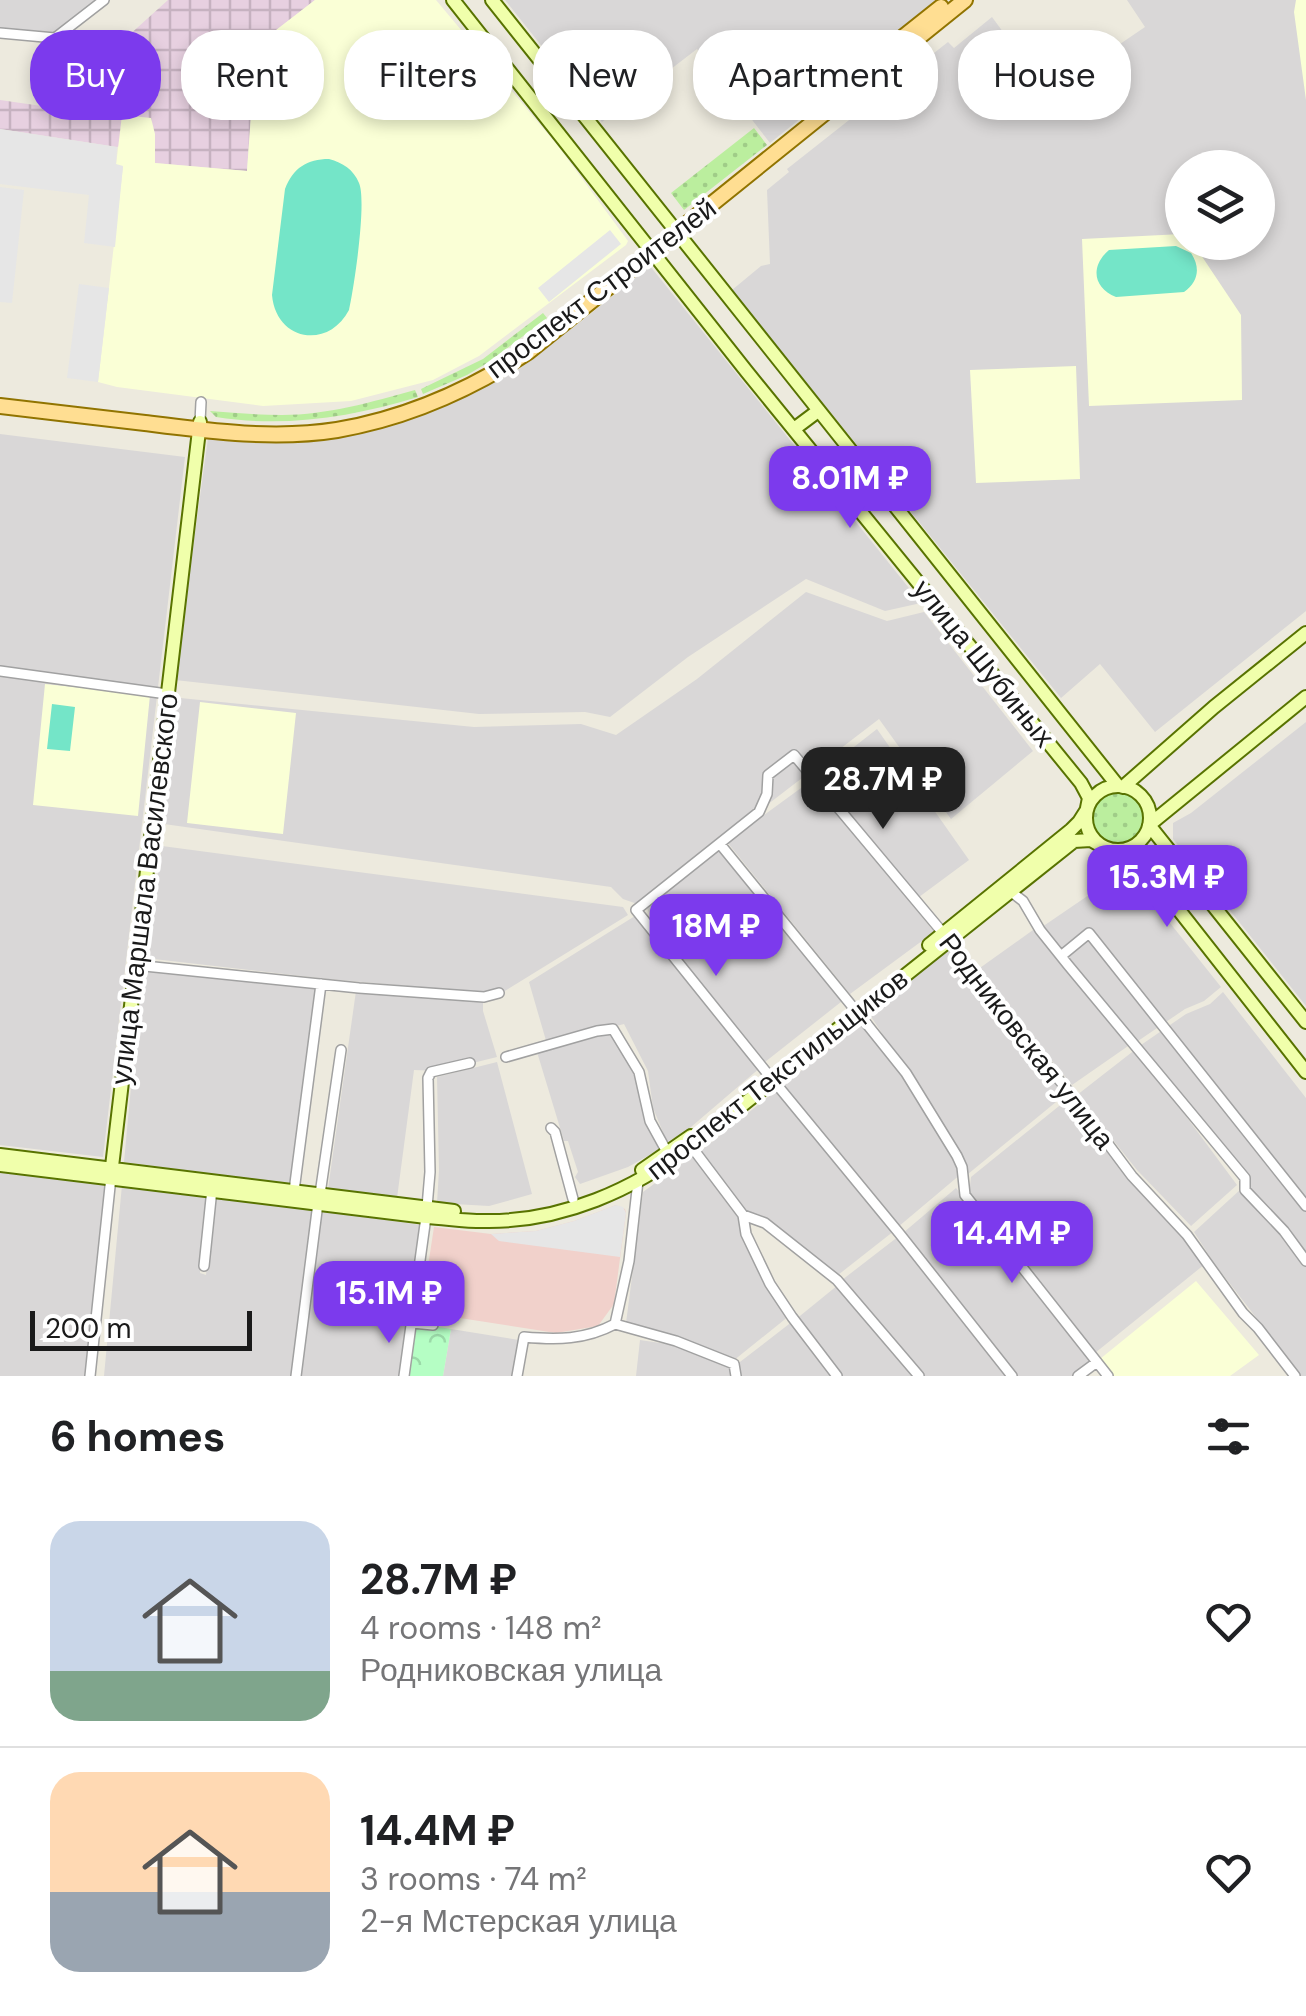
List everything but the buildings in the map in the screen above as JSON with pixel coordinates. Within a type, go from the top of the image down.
[{"type":"main road","name":"улица Шубиных","points":[[453,0],[1079,781],[1089,798],[1087,810]]},
{"type":"main road","name":"улица Шубиных","points":[[492,0],[1120,786]]},
{"type":"main road","name":"проспект Строителей","points":[[915,30],[950,0]]},
{"type":"main road","name":"проспект Строителей","points":[[924,30],[965,0]]},
{"type":"main road","name":"проспект Строителей","points":[[0,406],[200,426],[299,426],[373,414],[438,393],[522,346],[808,120]]},
{"type":"main road","name":"проспект Строителей","points":[[0,397],[200,426]]},
{"type":"main road","points":[[794,429],[818,411]]},
{"type":"main road","name":"улица Маршала Василевского","points":[[111,1173],[200,426]]},
{"type":"main road","points":[[1306,634],[1120,786],[1092,798],[1086,823],[1098,844],[1130,853],[1140,861],[1306,1072]]},
{"type":"main road","points":[[1149,825],[1306,697]]},
{"type":"main road","points":[[1118,850],[1143,838],[1150,814],[1134,790],[1120,786]]},
{"type":"main road","name":"проспект Текстильщиков","points":[[0,1155],[212,1189],[319,1198],[486,1222],[579,1206],[636,1178],[688,1143],[946,936],[1080,822],[1087,810]]},
{"type":"main road","points":[[1149,825],[1306,1022]]},
{"type":"main road","name":"проспект Текстильщиков","points":[[946,936],[1074,841],[1098,844]]},
{"type":"main road","name":"проспект Текстильщиков","points":[[427,1212],[497,1213],[573,1198],[636,1178],[667,1152],[688,1143]]},
{"type":"main road","name":"проспект Текстильщиков","points":[[0,1165],[294,1191],[319,1198]]},
{"type":"street","points":[[0,33],[56,38],[97,2]]},
{"type":"street","name":"улица Маршала Василевского","points":[[200,426],[201,402]]},
{"type":"street","points":[[0,671],[167,694]]},
{"type":"street","name":"Родниковская улица","points":[[720,844],[760,812],[767,794],[768,775],[794,755],[946,936],[1132,1176],[1187,1235],[1295,1376]]},
{"type":"street","points":[[1012,1376],[636,910],[720,844],[906,1073],[956,1153],[965,1178],[965,1195],[1108,1376]]},
{"type":"street","points":[[1010,891],[1023,901],[1040,930],[1245,1178],[1245,1190],[1306,1261]]},
{"type":"street","points":[[1061,956],[1089,933],[1306,1206]]},
{"type":"street","points":[[136,965],[484,998],[500,993]]},
{"type":"street","points":[[294,1191],[321,984]]},
{"type":"street","points":[[506,1056],[613,1029],[640,1072],[650,1121],[667,1152]]},
{"type":"street","points":[[296,1376],[340,1050]]},
{"type":"street","points":[[404,1376],[427,1212],[428,1078],[431,1072],[470,1063]]},
{"type":"street","points":[[551,1128],[573,1198]]},
{"type":"street","points":[[688,1143],[743,1215],[746,1234],[767,1278],[837,1376]]},
{"type":"street","name":"улица Маршала Василевского","points":[[90,1376],[111,1173]]},
{"type":"street","points":[[615,1324],[629,1261],[636,1178]]},
{"type":"street","points":[[204,1266],[212,1189]]},
{"type":"street","points":[[743,1215],[765,1222],[837,1280],[919,1376]]},
{"type":"street","points":[[412,1322],[432,1325]]},
{"type":"street","points":[[517,1376],[524,1337],[584,1337],[615,1324],[676,1341],[734,1364],[736,1376]]},
{"type":"street","points":[[1078,1376],[1097,1362]]},
{"type":"shaded area","points":[[0,0],[107,0],[69,30],[30,30],[30,36],[0,33]]},
{"type":"shaded area","points":[[168,0],[315,0],[276,30],[181,30],[181,120],[251,120],[247,171],[154,163],[155,134],[117,147],[0,129],[0,100],[30,104],[30,120],[161,120],[161,30],[135,30]]},
{"type":"shaded area","points":[[315,0],[436,0],[461,30],[344,30],[344,120],[513,120],[513,92],[558,146],[628,241],[626,245],[479,356],[433,380],[351,401],[263,406],[98,382],[123,167],[116,165],[121,120],[152,120],[155,163],[247,171],[251,120],[324,120],[324,30],[276,30]]},
{"type":"shaded area","points":[[505,0],[948,0],[911,30],[693,30],[693,52],[673,67],[673,30],[533,30],[533,35]]},
{"type":"shaded area","points":[[1127,0],[1306,0],[1306,611],[1155,732],[1100,664],[1061,698],[732,290],[761,266],[770,264],[767,190],[789,172],[787,169],[849,120],[938,120],[938,50],[948,42],[954,48],[958,45],[958,120],[1131,120],[1131,37],[1145,27]]},
{"type":"shaded area","points":[[1296,0],[1306,0],[1306,100],[1294,12]]},
{"type":"shaded area","points":[[992,17],[1002,30],[976,30]]},
{"type":"shaded area","points":[[752,120],[799,120],[770,143]]},
{"type":"shaded area","points":[[0,129],[117,147],[116,164],[123,166],[115,247],[84,243],[89,195],[0,184]]},
{"type":"shaded area","points":[[0,187],[24,190],[12,303],[0,302]]},
{"type":"shaded area","points":[[610,230],[621,244],[549,302],[538,288]]},
{"type":"shaded area","points":[[1165,235],[1165,260],[1204,260],[1241,315],[1242,400],[1089,406],[1082,239]]},
{"type":"shaded area","points":[[650,266],[921,603],[885,611],[806,579],[688,657],[610,717],[585,712],[479,714],[175,680],[208,438],[258,442],[340,438],[435,409],[518,366]]},
{"type":"shaded area","points":[[79,284],[109,288],[98,382],[67,378]]},
{"type":"shaded area","points":[[1076,366],[1080,479],[976,483],[970,370]]},
{"type":"shaded area","points":[[0,434],[185,457],[103,1157],[0,1145]]},
{"type":"shaded area","points":[[806,592],[887,621],[924,612],[1033,751],[951,819],[879,719],[643,906],[623,899],[611,887],[157,823],[170,697],[474,727],[581,724],[616,735],[697,679]]},
{"type":"shaded area","points":[[45,684],[150,695],[138,816],[33,805]]},
{"type":"shaded area","points":[[200,702],[296,713],[283,834],[187,823]]},
{"type":"shaded area","points":[[1306,722],[1306,1006],[1173,839],[1173,823]]},
{"type":"shaded area","points":[[877,729],[969,860],[919,897],[818,775]]},
{"type":"shaded area","points":[[812,780],[934,932],[850,994],[727,842]]},
{"type":"shaded area","points":[[722,845],[846,998],[765,1062],[670,946],[647,909]]},
{"type":"shaded area","points":[[162,846],[623,907],[628,915],[500,994],[145,958]]},
{"type":"shaded area","points":[[1127,869],[1221,987],[1138,1041],[1042,927]]},
{"type":"shaded area","points":[[643,911],[665,949],[761,1067],[684,1133],[667,1142],[653,1108],[648,1071],[624,1024],[547,1044],[529,982]]},
{"type":"shaded area","points":[[1033,930],[1131,1044],[1072,1085],[977,970]]},
{"type":"shaded area","points":[[948,949],[1067,1093],[968,1174],[962,1156],[870,1015]]},
{"type":"shaded area","points":[[142,968],[319,988],[294,1185],[124,1162]]},
{"type":"shaded area","points":[[356,991],[483,999],[497,1057],[440,1071],[414,1070],[397,1198],[328,1189]]},
{"type":"shaded area","points":[[1223,992],[1306,1098],[1306,1254],[1242,1184],[1141,1045],[1186,1014],[1210,1004]]},
{"type":"shaded area","points":[[863,1022],[905,1078],[961,1174],[898,1227],[783,1085]]},
{"type":"shaded area","points":[[621,1031],[642,1072],[647,1108],[662,1148],[628,1167],[580,1184],[537,1052]]},
{"type":"shaded area","points":[[1136,1049],[1237,1185],[1191,1226],[1137,1170],[1077,1095]]},
{"type":"shaded area","points":[[497,1062],[532,1194],[489,1206],[437,1203],[437,1077]]},
{"type":"shaded area","points":[[778,1089],[894,1231],[838,1275],[764,1218],[745,1212],[698,1153]]},
{"type":"shaded area","points":[[1069,1098],[1205,1264],[1095,1353],[969,1194],[971,1177]]},
{"type":"shaded area","points":[[692,1156],[741,1215],[789,1316],[733,1361],[626,1323],[643,1192]]},
{"type":"shaded area","points":[[0,1173],[107,1183],[87,1376],[0,1376]]},
{"type":"shaded area","points":[[122,1185],[210,1197],[200,1273],[206,1275],[216,1197],[317,1211],[292,1376],[104,1376]]},
{"type":"shaded area","points":[[956,1188],[1093,1362],[1073,1376],[1017,1376],[903,1233]]},
{"type":"shaded area","points":[[1241,1189],[1306,1263],[1306,1376],[1301,1376],[1194,1232]]},
{"type":"shaded area","points":[[616,1205],[626,1213],[614,1304],[598,1326],[556,1333],[421,1312],[434,1227],[491,1234],[536,1231]]},
{"type":"shaded area","points":[[616,1205],[626,1213],[620,1257],[499,1241],[491,1234],[536,1231]]},
{"type":"shaded area","points":[[322,1211],[428,1226],[405,1376],[298,1376]]},
{"type":"shaded area","points":[[899,1236],[1010,1376],[923,1376],[842,1280]]},
{"type":"shaded area","points":[[1196,1281],[1259,1355],[1230,1376],[1112,1376],[1100,1359]]},
{"type":"shaded area","points":[[838,1285],[916,1376],[839,1376],[795,1320]]},
{"type":"shaded area","points":[[793,1321],[834,1376],[739,1376],[736,1365]]},
{"type":"shaded area","points":[[451,1329],[519,1340],[513,1376],[443,1376]]},
{"type":"shaded area","points":[[640,1340],[693,1352],[731,1369],[732,1376],[636,1376]]},
{"type":"green space","points":[[754,128],[767,145],[684,210],[671,193]]},
{"type":"green space","points":[[329,159],[347,167],[359,183],[362,207],[356,265],[349,310],[340,323],[329,331],[304,335],[283,322],[272,295],[285,189],[302,166]]},
{"type":"green space","points":[[1165,247],[1165,260],[1194,260],[1195,279],[1184,292],[1116,297],[1103,288],[1097,276],[1099,263],[1109,250]]},
{"type":"green space","points":[[543,313],[547,318],[489,362],[423,394],[421,389],[483,359]]},
{"type":"green space","points":[[415,390],[418,397],[318,419],[242,420],[216,417],[210,411],[316,413]]},
{"type":"green space","points":[[52,704],[75,707],[70,751],[47,749]]},
{"type":"green space","points":[[1118,792],[1136,800],[1144,818],[1136,836],[1118,844],[1100,836],[1092,818],[1100,800]]},
{"type":"green space","points":[[412,1323],[451,1329],[443,1376],[404,1376]]}]
